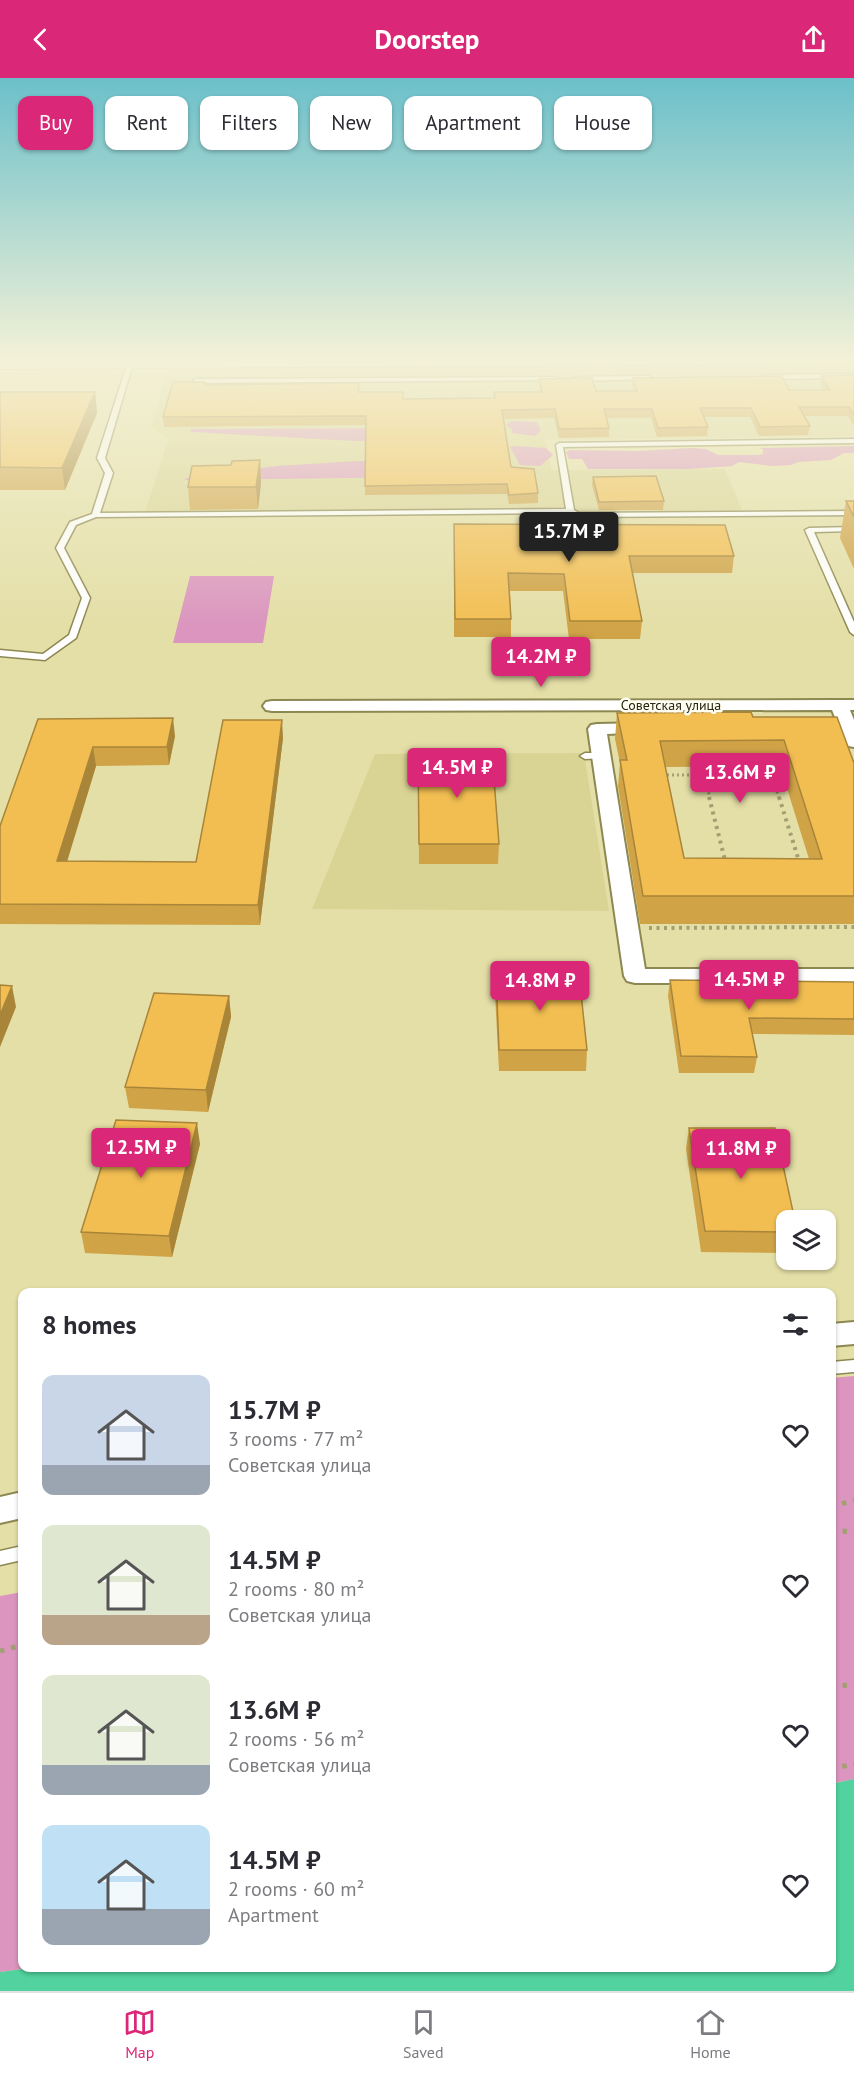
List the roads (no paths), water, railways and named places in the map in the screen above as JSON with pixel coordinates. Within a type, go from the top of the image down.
[{"type":"street","name":"Советская улица","points":[[272,706],[847,705]]},
{"type":"street","points":[[847,705],[854,742]]},
{"type":"street","points":[[666,728],[597,729],[593,756],[635,976],[854,976]]},
{"type":"street","points":[[836,1335],[854,1334]]},
{"type":"street","points":[[0,1510],[18,1506]]},
{"type":"lane","points":[[95,515],[109,473],[101,458],[104,448]]},
{"type":"lane","points":[[560,448],[570,511]]},
{"type":"lane","points":[[0,653],[45,657],[73,636],[86,597],[60,548],[73,524],[95,515],[570,511],[578,516],[854,513]]},
{"type":"lane","points":[[854,529],[809,530],[854,632]]},
{"type":"lane","points":[[836,1368],[854,1366]]},
{"type":"lane","points":[[0,1558],[18,1554]]}]
